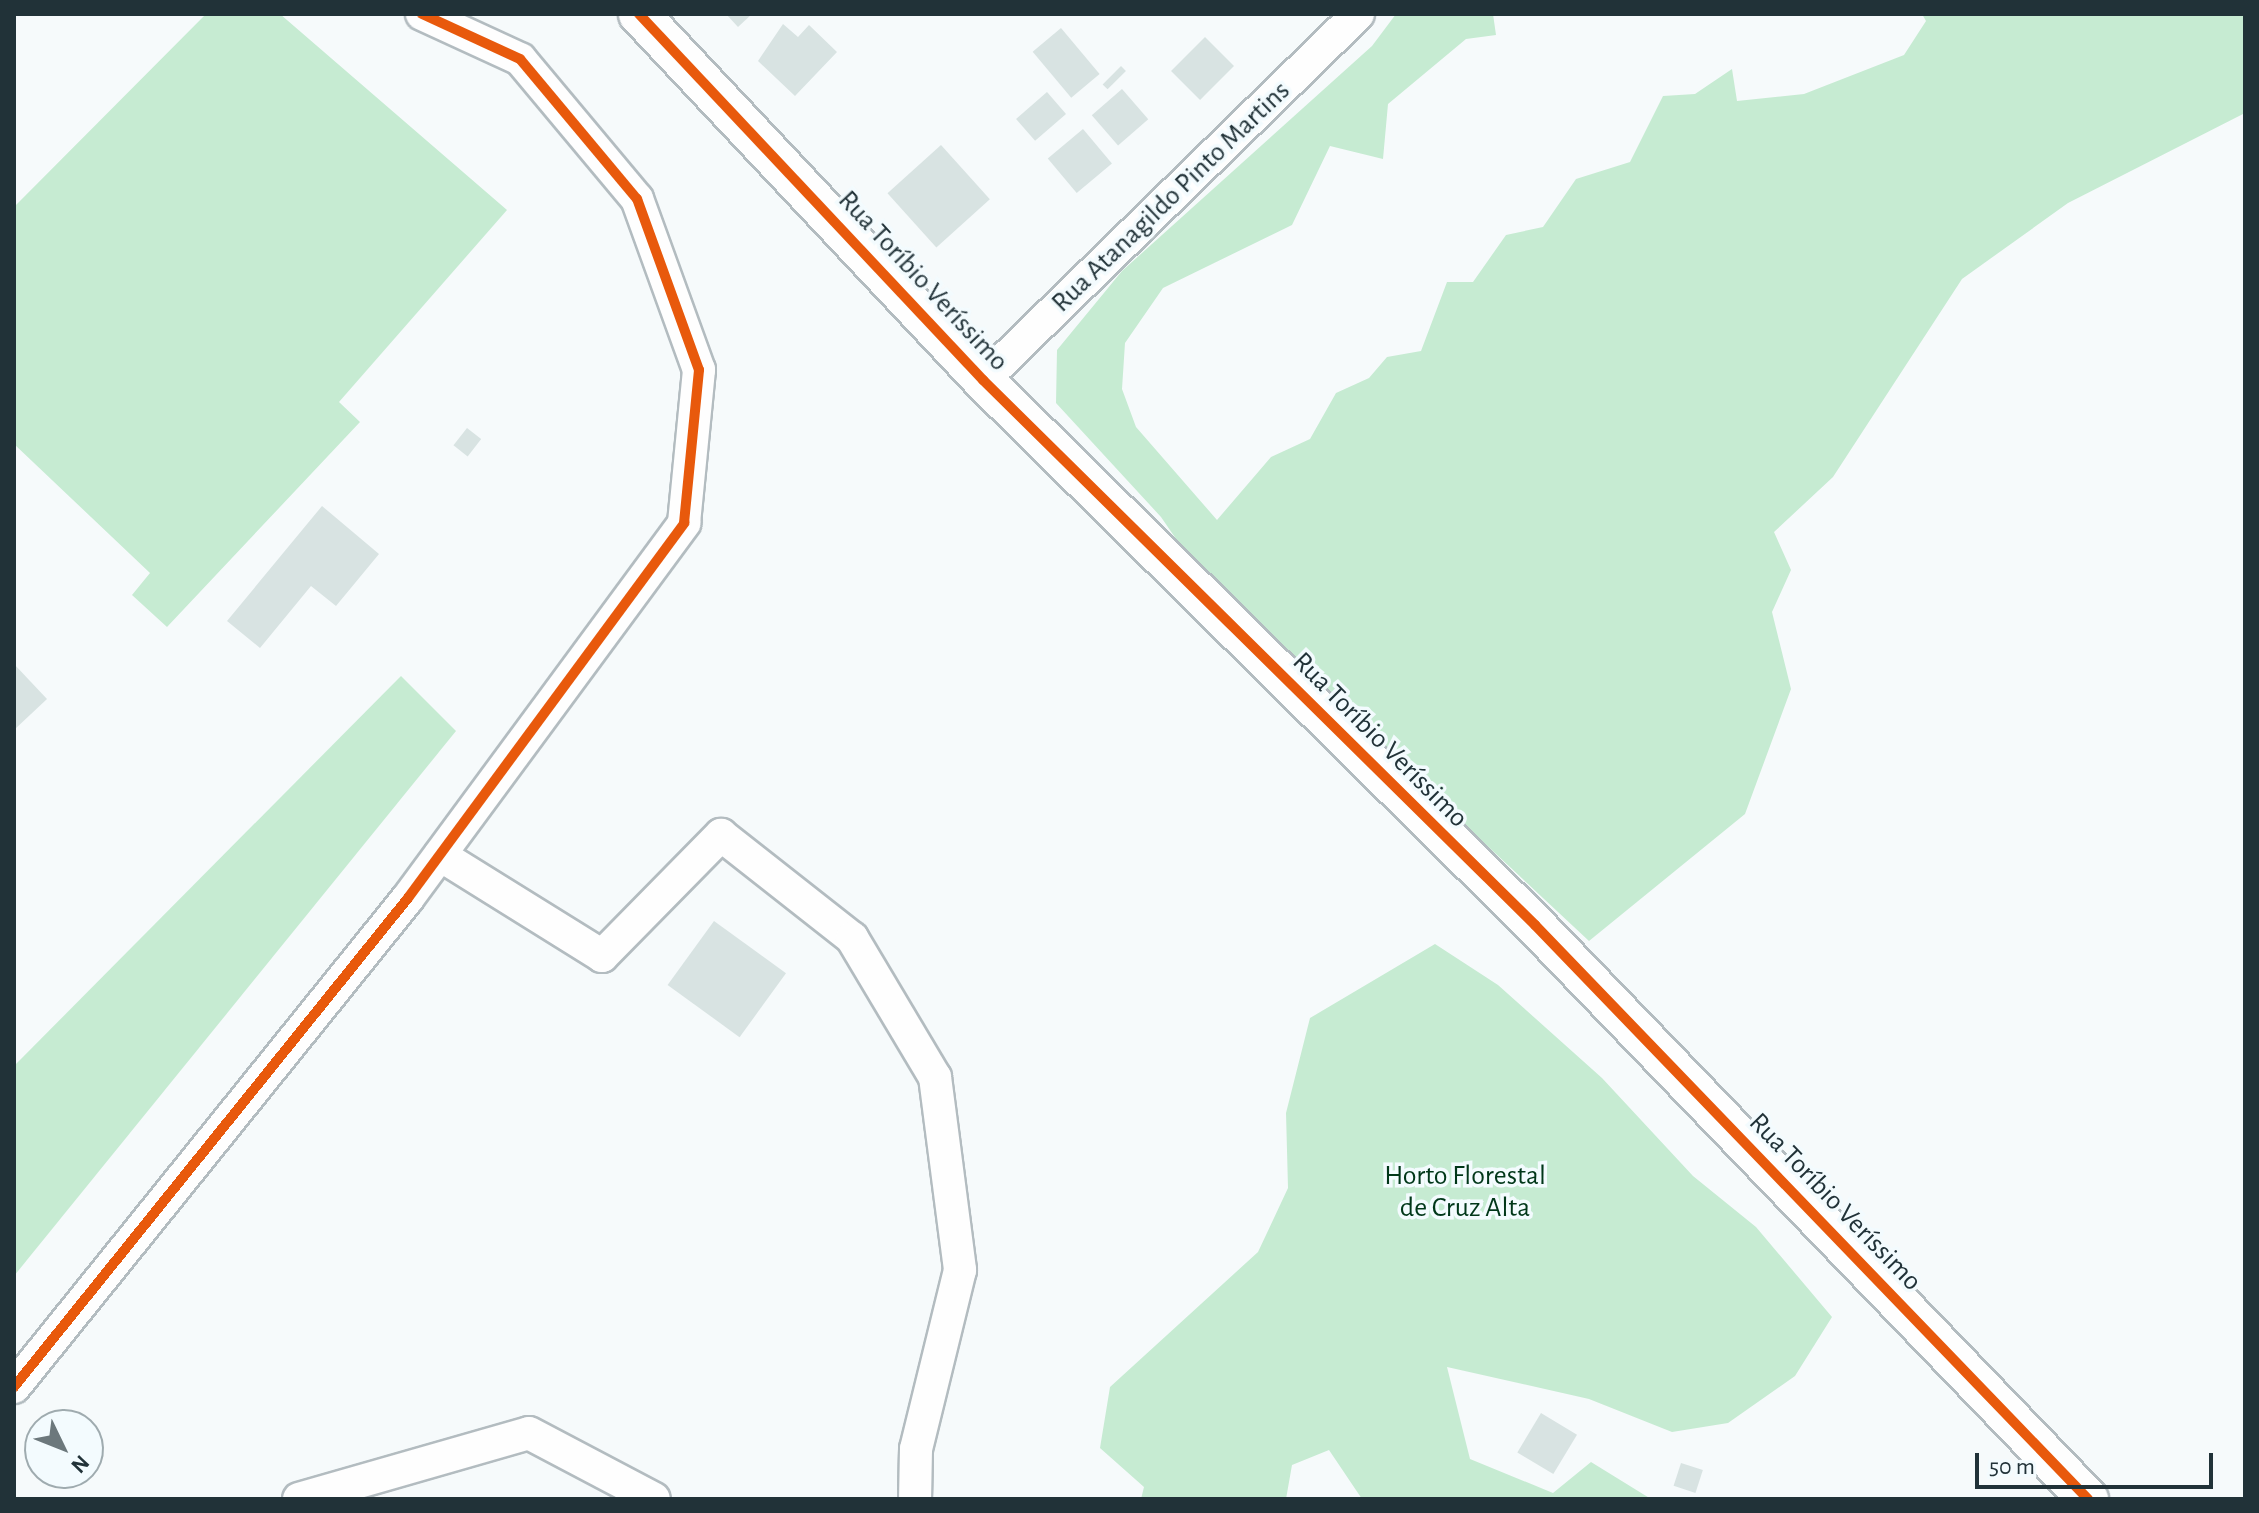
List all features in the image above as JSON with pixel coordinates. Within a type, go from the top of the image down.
[{"type":"street","points":[[14,1387],[440,855],[684,523],[699,370],[637,199],[520,59],[422,14]]},
{"type":"street","name":"Rua Toríbio Veríssimo","points":[[639,14],[983,380],[1535,925],[2088,1499]]},
{"type":"street","name":"Rua Atanagildo Pinto Martins","points":[[983,380],[1358,14]]},
{"type":"street","points":[[440,855],[602,956],[721,835],[852,938],[935,1077],[960,1270],[916,1449],[915,1499]]},
{"type":"street","points":[[299,1499],[529,1433],[654,1499]]},
{"type":"green space","points":[[206,14],[280,14],[507,210],[339,402],[360,422],[167,627],[132,595],[150,573],[14,444],[14,207]]},
{"type":"green space","points":[[1396,14],[1493,14],[1496,35],[1466,39],[1388,104],[1383,159],[1330,146],[1292,225],[1163,288],[1125,343],[1122,389],[1136,427],[1217,520],[1271,457],[1310,439],[1336,393],[1369,378],[1387,357],[1421,351],[1447,282],[1473,282],[1506,235],[1543,227],[1576,179],[1630,162],[1663,96],[1695,94],[1732,69],[1737,101],[1804,94],[1904,55],[1926,21],[1922,14],[2245,14],[2245,113],[2068,203],[1962,279],[1833,477],[1774,532],[1791,570],[1772,612],[1791,689],[1745,814],[1589,941],[1207,584],[1161,517],[1056,403],[1057,350],[1122,271],[1372,46]]},
{"type":"green space","points":[[401,676],[456,731],[14,1276],[14,1066]]},
{"type":"green space","name":"Horto Florestal de Cruz Alta","points":[[1435,944],[1498,985],[1602,1078],[1693,1176],[1756,1227],[1832,1317],[1795,1376],[1728,1423],[1672,1432],[1589,1399],[1447,1367],[1470,1459],[1553,1493],[1591,1462],[1651,1499],[1362,1499],[1329,1450],[1292,1465],[1286,1499],[1141,1499],[1144,1487],[1100,1448],[1110,1387],[1258,1252],[1288,1188],[1286,1113],[1310,1018]]},
{"type":"building","points":[[726,14],[752,14],[738,27]]},
{"type":"building","points":[[783,24],[798,37],[809,25],[837,52],[795,96],[758,61]]},
{"type":"building","points":[[1061,28],[1100,74],[1071,98],[1033,52]]},
{"type":"building","points":[[1205,37],[1234,66],[1200,100],[1171,71]]},
{"type":"building","points":[[1121,66],[1126,71],[1108,89],[1103,84]]},
{"type":"building","points":[[1122,89],[1148,119],[1118,145],[1092,115]]},
{"type":"building","points":[[1047,92],[1066,114],[1035,141],[1016,119]]},
{"type":"building","points":[[1083,129],[1112,163],[1077,193],[1048,159]]},
{"type":"building","points":[[941,145],[990,199],[936,247],[887,193]]},
{"type":"building","points":[[467,428],[481,439],[468,456],[453,445]]},
{"type":"building","points":[[322,506],[379,554],[336,606],[311,586],[260,648],[227,621]]},
{"type":"building","points":[[14,664],[47,699],[14,730]]},
{"type":"building","points":[[714,921],[786,973],[740,1037],[668,985]]},
{"type":"building","points":[[1541,1413],[1577,1435],[1553,1474],[1517,1452]]},
{"type":"building","points":[[1681,1463],[1703,1470],[1695,1493],[1674,1486]]},
{"type":"cycle path","points":[[14,1387],[408,898],[684,523],[699,370],[637,199],[520,59],[422,14]]},
{"type":"cycle path","points":[[639,14],[983,380],[1535,925],[2088,1499]]}]
